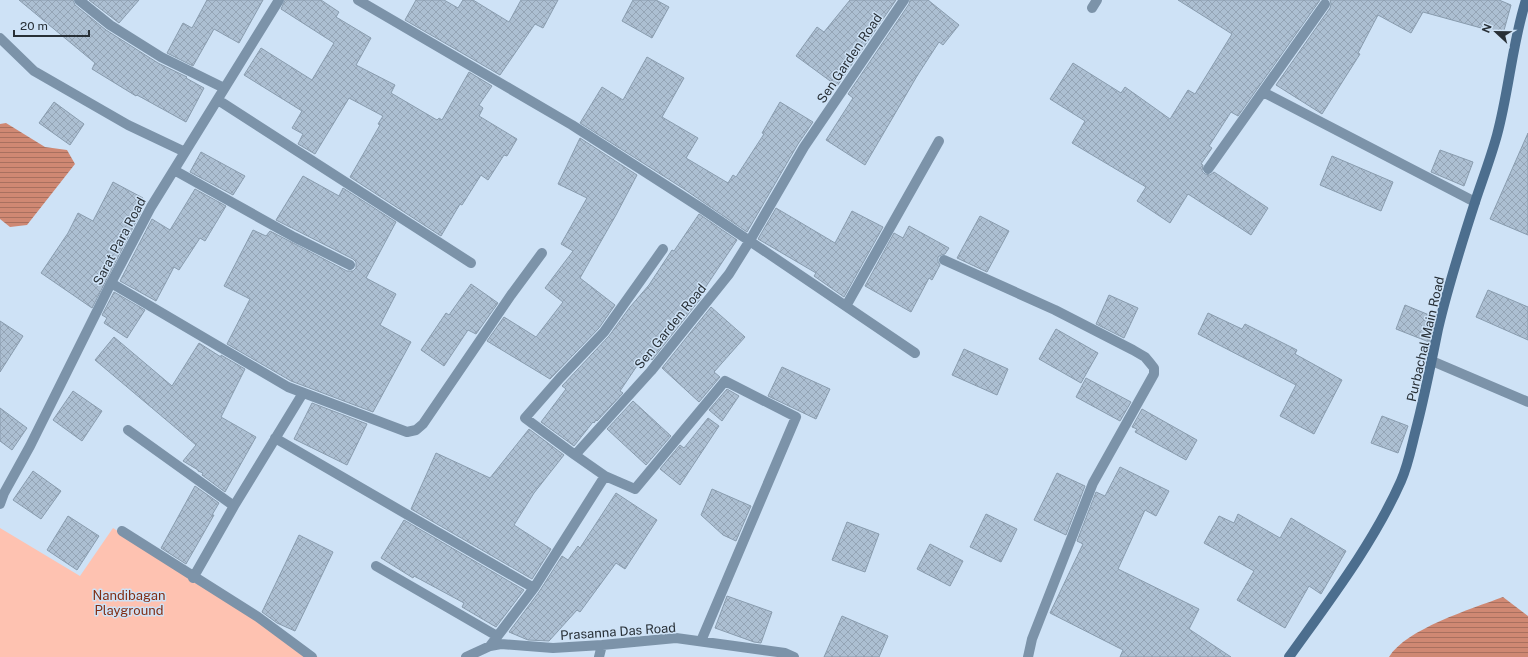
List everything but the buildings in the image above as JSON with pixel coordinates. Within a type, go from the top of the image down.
[{"type":"street","points":[[79,0],[110,25],[161,57],[224,88]]},
{"type":"street","name":"Sarat Para Road","points":[[0,504],[2,492],[30,446],[111,283],[151,207],[279,0]]},
{"type":"street","points":[[358,0],[572,125],[701,208],[749,242],[915,353]]},
{"type":"street","name":"Sen Garden Road","points":[[575,456],[651,371],[722,283],[749,242],[804,147],[904,0]]},
{"type":"street","name":"Purbachal Main Road","points":[[1289,657],[1336,591],[1374,533],[1401,481],[1408,460],[1440,321],[1504,109],[1518,32],[1526,0]]},
{"type":"street","points":[[1208,169],[1325,4]]},
{"type":"street","points":[[0,38],[34,71],[128,126],[185,152]]},
{"type":"street","points":[[1263,92],[1475,202]]},
{"type":"street","points":[[218,100],[471,263]]},
{"type":"street","points":[[846,306],[939,141]]},
{"type":"street","points":[[174,170],[294,238],[350,265]]},
{"type":"street","points":[[663,249],[604,332],[560,378],[525,418],[575,456],[606,476],[635,489],[725,381],[796,417],[702,641]]},
{"type":"street","points":[[111,283],[269,376],[303,393],[407,432],[416,430],[423,424],[511,295],[542,253]]},
{"type":"street","points":[[944,260],[1055,310],[1134,350],[1145,357],[1154,368],[1154,374],[1144,395],[1093,483],[1032,639],[1028,657]]},
{"type":"street","points":[[1432,361],[1528,402]]},
{"type":"street","points":[[193,578],[234,506],[303,393]]},
{"type":"street","points":[[128,430],[234,506]]},
{"type":"street","points":[[275,438],[534,588]]},
{"type":"street","points":[[466,657],[490,646],[534,588],[606,476]]},
{"type":"street","points":[[122,531],[193,578],[258,618],[312,657]]},
{"type":"street","points":[[376,566],[497,636]]},
{"type":"street","name":"Prasanna Das Road","points":[[490,646],[501,644],[553,648],[676,638],[785,653],[794,657]]},
{"type":"street","points":[[599,657],[602,645]]},
{"type":"green space","name":"Nandibagan Playground","points":[[0,528],[80,576],[113,528],[318,657],[0,657]]},
{"type":"shaded area","points":[[6,123],[45,147],[67,150],[75,164],[27,225],[10,227],[0,219],[0,124]]},
{"type":"shaded area","points":[[1503,597],[1528,616],[1528,657],[1389,657],[1397,647],[1424,629],[1457,614]]}]
